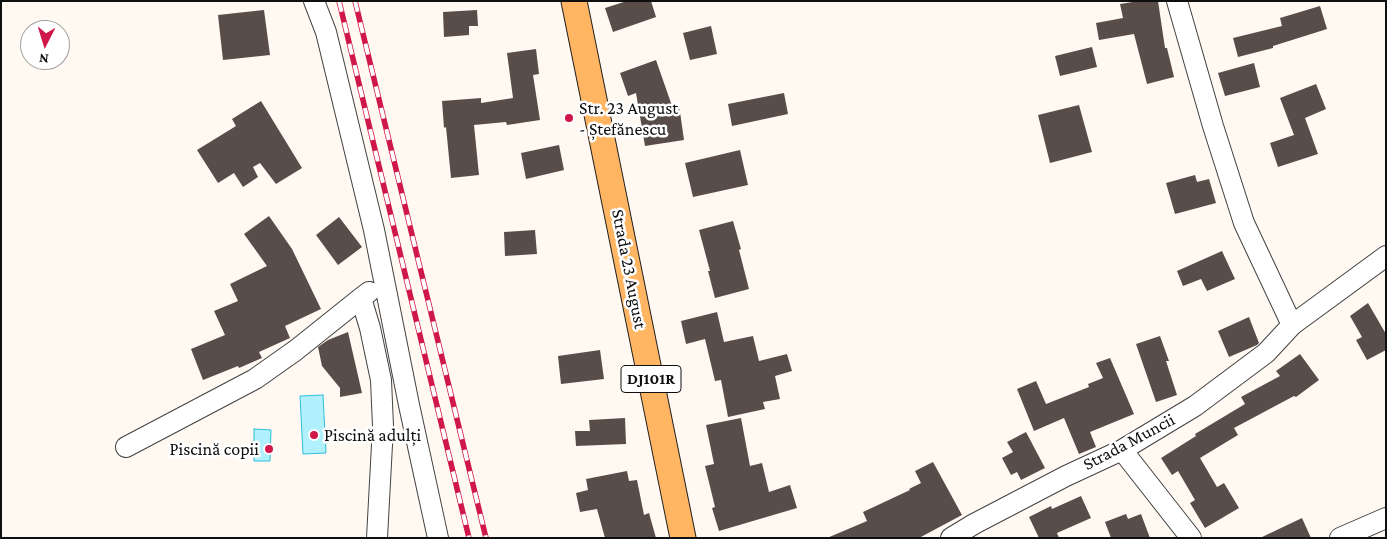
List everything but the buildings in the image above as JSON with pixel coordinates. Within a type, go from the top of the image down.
[{"type":"main road","name":"Strada 23 August","points":[[574,1],[683,538]]},
{"type":"street","points":[[314,1],[326,32],[374,230],[438,538]]},
{"type":"street","points":[[1177,1],[1213,126],[1244,223],[1292,325]]},
{"type":"street","name":"Strada Muncii","points":[[951,538],[1066,476],[1122,450],[1195,406],[1266,353],[1292,325],[1386,256]]},
{"type":"street","points":[[126,447],[255,379],[296,350],[361,298],[384,283]]},
{"type":"street","points":[[361,298],[382,380],[383,426],[377,538]]},
{"type":"street","points":[[1122,450],[1191,538]]},
{"type":"street","points":[[1340,538],[1386,518]]},
{"type":"water","points":[[323,395],[326,453],[303,454],[300,396]]},
{"type":"water","points":[[254,429],[271,430],[270,461],[254,461]]},
{"type":"railway","points":[[339,1],[469,538]]},
{"type":"railway","points":[[355,1],[486,538]]},
{"type":"place","name":"Str. 23 August - Ștefănescu","points":[[569,118]]},
{"type":"place","name":"Piscină adulți","points":[[314,435]]},
{"type":"place","name":"Piscină copii","points":[[269,449]]}]
